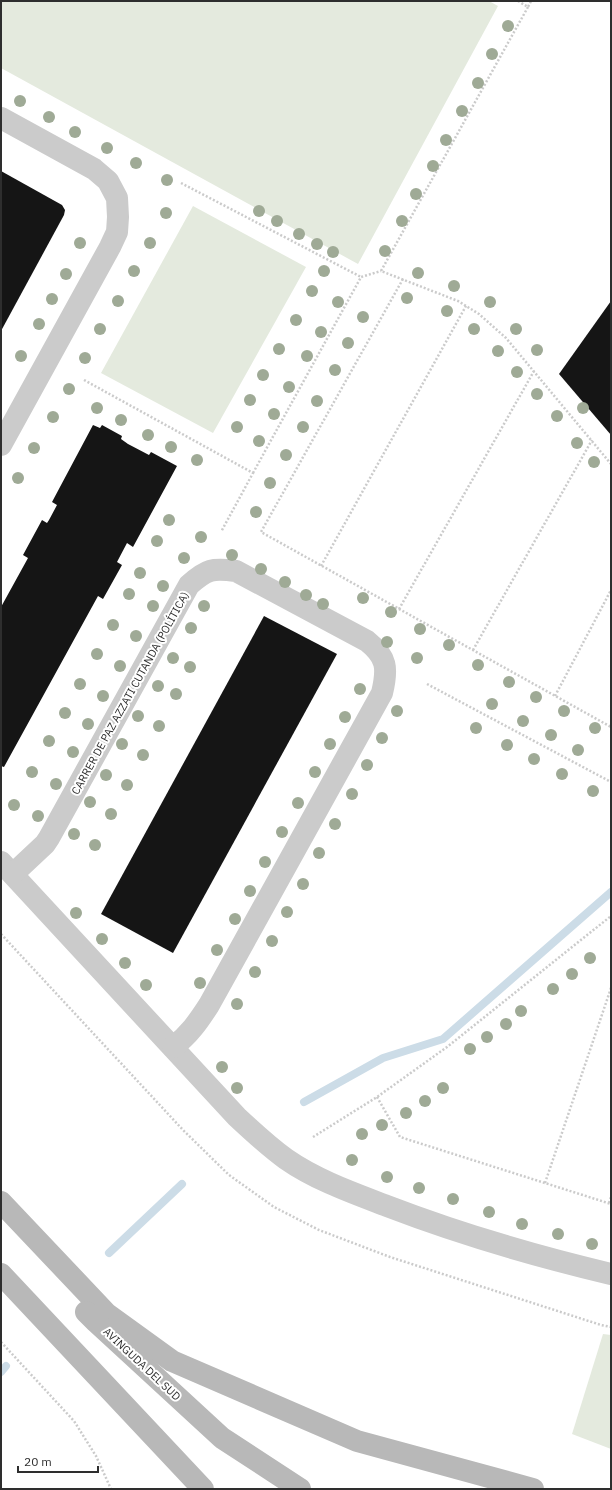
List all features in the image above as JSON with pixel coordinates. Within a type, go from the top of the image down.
[{"type":"main road","points":[[1,1202],[107,1314],[172,1361],[357,1441],[533,1489]]},
{"type":"main road","name":"AVINGUDA DEL SUD","points":[[1,1219],[96,1322],[222,1438],[300,1489]]},
{"type":"main road","points":[[1,1274],[203,1489]]},
{"type":"main road","points":[[164,1446],[183,1489]]},
{"type":"street","points":[[1,118],[94,169],[108,181],[117,198],[118,217],[116,232],[110,247],[1,445]]},
{"type":"street","name":"CARRER DE PAZ AZZATI CUTANDA (POLÍTICA)","points":[[7,868],[45,844],[189,585],[208,570],[221,569],[236,571],[367,641],[377,648],[383,658],[386,676],[382,693],[208,1005],[196,1025],[185,1038],[173,1047]]},
{"type":"street","points":[[7,868],[237,1117],[263,1142],[286,1159],[313,1175],[356,1194],[426,1221],[508,1247],[611,1274]]},
{"type":"path","points":[[518,1],[528,7]]},
{"type":"path","points":[[221,532],[361,277],[381,270],[531,1]]},
{"type":"path","points":[[181,183],[361,277]]},
{"type":"path","points":[[381,270],[458,301],[479,314],[506,338],[611,464]]},
{"type":"path","points":[[403,279],[261,532],[611,727]]},
{"type":"path","points":[[321,566],[466,306]]},
{"type":"path","points":[[399,609],[534,371]]},
{"type":"path","points":[[84,380],[253,473]]},
{"type":"path","points":[[473,650],[592,440]]},
{"type":"path","points":[[555,696],[611,590]]},
{"type":"path","points":[[427,684],[611,782]]},
{"type":"path","points":[[314,1137],[377,1097],[447,1047],[611,916]]},
{"type":"path","points":[[545,1183],[611,988]]},
{"type":"path","points":[[377,1097],[400,1137],[610,1203],[611,1197]]},
{"type":"path","points":[[1,1342],[74,1422],[96,1456],[111,1489]]},
{"type":"shaded area","points":[[1,1],[489,1],[498,6],[358,264],[1,68]]},
{"type":"shaded area","points":[[193,206],[306,267],[213,433],[101,373]]},
{"type":"shaded area","points":[[603,1334],[611,1335],[611,1449],[572,1434]]},
{"type":"building","points":[[1,171],[62,205],[65,210],[64,215],[1,331]]},
{"type":"building","points":[[611,301],[611,435],[559,374]]},
{"type":"building","points":[[93,425],[100,428],[102,425],[122,436],[121,439],[128,444],[149,455],[151,452],[177,466],[133,547],[127,543],[117,562],[122,565],[103,599],[98,596],[4,767],[1,766],[1,607],[28,558],[23,555],[42,520],[47,523],[57,505],[52,502]]},
{"type":"building","points":[[264,616],[337,654],[173,953],[101,914]]},
{"type":"waterway","points":[[304,1102],[383,1058],[443,1039],[611,892]]},
{"type":"waterway","points":[[109,1253],[182,1184]]},
{"type":"waterway","points":[[1,1372],[6,1366]]}]
